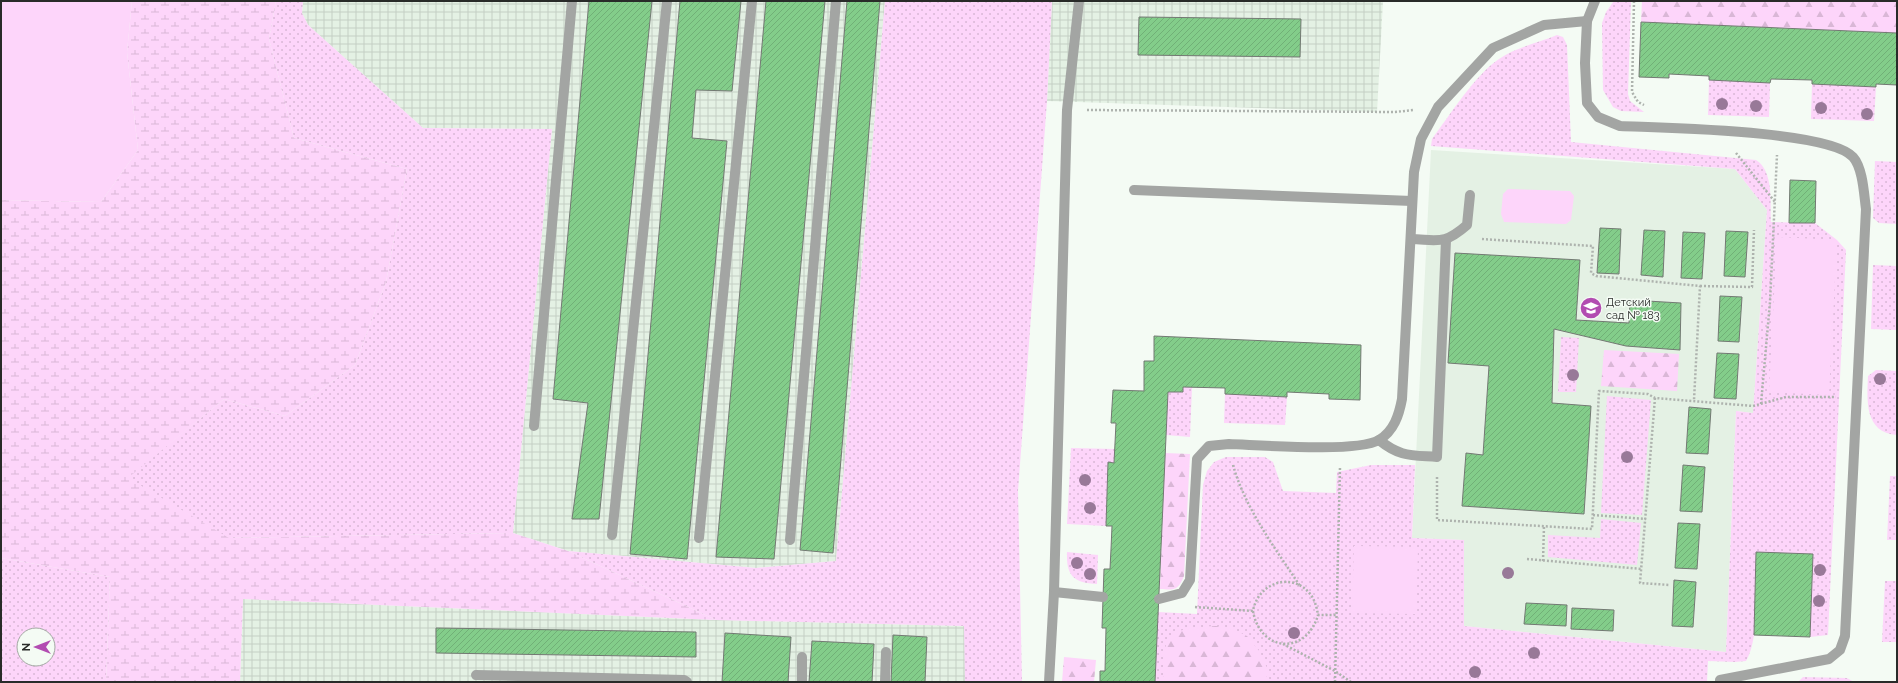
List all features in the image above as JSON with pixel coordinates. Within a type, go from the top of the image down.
[{"type":"street","points":[[534,426],[572,1]]},
{"type":"street","points":[[612,535],[667,1]]},
{"type":"street","points":[[699,538],[752,1]]},
{"type":"street","points":[[790,540],[836,1]]},
{"type":"street","points":[[1049,682],[1054,592],[1067,110],[1079,1]]},
{"type":"street","points":[[1595,1],[1587,20],[1584,62],[1588,103],[1598,117],[1620,126],[1777,135],[1832,146],[1853,157],[1863,180],[1866,209],[1845,636],[1840,650],[1829,659],[1720,680]]},
{"type":"street","points":[[1159,599],[1182,593],[1190,580],[1197,459],[1209,446],[1229,444],[1341,447],[1356,446],[1379,440],[1397,421],[1402,399],[1414,172],[1421,139],[1438,107],[1493,48],[1544,24],[1587,20]]},
{"type":"street","points":[[1134,190],[1412,202]]},
{"type":"street","points":[[1411,239],[1450,238],[1467,225],[1470,195]]},
{"type":"street","points":[[1379,440],[1391,450],[1404,454],[1436,457],[1450,238]]},
{"type":"street","points":[[1054,592],[1103,596]]},
{"type":"street","points":[[885,682],[886,652]]},
{"type":"street","points":[[802,657],[802,682]]},
{"type":"street","points":[[476,675],[684,680],[687,682]]},
{"type":"path","points":[[1634,1],[1632,92],[1638,102],[1646,106]]},
{"type":"path","points":[[1067,110],[1396,112],[1438,107]]},
{"type":"path","points":[[1718,131],[1776,202]]},
{"type":"path","points":[[1761,404],[1770,302],[1776,202],[1777,135]]},
{"type":"path","points":[[1450,238],[1593,246],[1591,273],[1596,276],[1700,286],[1752,287],[1754,230]]},
{"type":"path","points":[[1694,400],[1700,286]]},
{"type":"path","points":[[1436,457],[1437,520],[1592,529],[1599,391],[1648,394],[1655,398],[1753,406],[1786,397],[1857,398]]},
{"type":"path","points":[[1655,398],[1640,582],[1670,585]]},
{"type":"path","points":[[1229,444],[1231,459],[1239,485],[1262,527],[1300,586]]},
{"type":"path","points":[[1335,682],[1341,447]]},
{"type":"path","points":[[1593,515],[1646,519]]},
{"type":"path","points":[[1543,561],[1544,526]]},
{"type":"path","points":[[1527,559],[1642,569]]},
{"type":"path","points":[[1282,643],[1297,642],[1307,637],[1315,626],[1318,615],[1311,595],[1300,586],[1290,582],[1269,585],[1260,593],[1254,602],[1253,610],[1255,622],[1261,632],[1271,640],[1282,643],[1335,671],[1351,682]]},
{"type":"path","points":[[1200,609],[1253,610]]},
{"type":"path","points":[[1318,615],[1337,615]]},
{"type":"shaded area","points":[[303,1],[885,1],[836,561],[756,568],[568,551],[513,533],[552,129],[423,128],[308,25],[302,13]]},
{"type":"shaded area","points":[[1052,1],[1383,1],[1377,112],[1047,101]]},
{"type":"shaded area","name":"Детский сад № 183","points":[[1431,150],[1735,169],[1767,210],[1753,413],[1736,411],[1726,652],[1463,626],[1464,540],[1412,538]]},
{"type":"shaded area","points":[[243,599],[716,620],[965,626],[965,682],[240,682]]},
{"type":"green space","points":[[1,1],[132,1],[127,52],[138,150],[101,202],[1,200]]},
{"type":"green space","points":[[132,1],[276,1],[269,39],[294,138],[407,169],[386,282],[355,365],[285,416],[224,399],[128,478],[229,538],[513,533],[568,551],[716,620],[243,599],[240,682],[106,682],[110,577],[1,558],[1,200],[101,202],[138,150],[127,52]]},
{"type":"green space","points":[[276,1],[303,1],[302,13],[308,25],[423,128],[552,129],[513,533],[228,538],[127,478],[224,399],[285,416],[355,365],[386,282],[407,169],[294,138],[269,39]]},
{"type":"green space","points":[[885,1],[1052,1],[1047,101],[1018,491],[1022,682],[965,682],[964,626],[716,620],[568,551],[756,568],[836,561]]},
{"type":"green space","points":[[1614,1],[1631,1],[1628,94],[1630,101],[1644,112],[1621,111],[1613,107],[1603,90],[1602,23],[1606,12]]},
{"type":"green space","points":[[1642,1],[1897,1],[1897,33],[1641,22]]},
{"type":"green space","points":[[1557,35],[1563,37],[1567,45],[1571,142],[1756,160],[1762,165],[1768,179],[1771,197],[1771,222],[1815,223],[1837,240],[1846,250],[1828,635],[1810,637],[1756,552],[1757,593],[1755,624],[1750,651],[1746,661],[1708,661],[1707,682],[1155,682],[1158,612],[1197,614],[1203,485],[1207,471],[1214,462],[1226,457],[1265,457],[1273,462],[1283,491],[1336,493],[1337,472],[1371,465],[1415,465],[1412,538],[1464,540],[1464,626],[1726,652],[1736,411],[1753,413],[1767,210],[1735,169],[1431,146],[1432,139],[1455,107],[1472,85],[1490,66],[1513,51]]},
{"type":"green space","points":[[1709,80],[1770,83],[1769,117],[1708,115]]},
{"type":"green space","points":[[1812,84],[1876,87],[1874,121],[1811,119]]},
{"type":"green space","points":[[1875,161],[1897,162],[1897,224],[1879,223],[1873,218]]},
{"type":"green space","points":[[1508,189],[1570,191],[1574,196],[1571,220],[1566,224],[1504,222],[1501,214],[1503,194]]},
{"type":"green space","points":[[1777,237],[1837,240],[1829,395],[1769,392]]},
{"type":"green space","points":[[1873,265],[1897,266],[1897,330],[1871,329]]},
{"type":"green space","points":[[1561,337],[1579,338],[1576,392],[1558,392]]},
{"type":"green space","points":[[1604,350],[1679,354],[1677,391],[1601,386]]},
{"type":"green space","points":[[1876,370],[1897,371],[1897,435],[1886,433],[1878,428],[1873,422],[1870,413],[1867,395],[1868,376]]},
{"type":"green space","points":[[1183,387],[1192,387],[1190,437],[1166,435],[1168,392],[1183,392]]},
{"type":"green space","points":[[1225,394],[1287,397],[1285,425],[1224,423]]},
{"type":"green space","points":[[1607,396],[1651,400],[1642,515],[1601,513]]},
{"type":"green space","points":[[1071,448],[1115,449],[1114,463],[1108,463],[1106,526],[1067,524]]},
{"type":"green space","points":[[1165,453],[1190,454],[1184,576],[1177,587],[1169,590],[1160,589]]},
{"type":"green space","points":[[1890,476],[1897,476],[1897,540],[1887,540]]},
{"type":"green space","points":[[1601,519],[1641,523],[1637,565],[1548,557],[1548,535],[1600,538]]},
{"type":"green space","points":[[1354,546],[1418,547],[1416,614],[1352,613]]},
{"type":"green space","points":[[1067,552],[1098,555],[1097,584],[1082,582],[1073,577],[1068,567]]},
{"type":"green space","points":[[1,558],[110,577],[106,682],[1,682]]},
{"type":"green space","points":[[1885,581],[1897,581],[1897,642],[1882,642]]},
{"type":"green space","points":[[1216,626],[1235,630],[1247,636],[1260,652],[1267,668],[1267,682],[1163,682],[1164,653],[1171,636],[1187,629]]},
{"type":"green space","points":[[1064,657],[1096,660],[1094,682],[1062,682]]},
{"type":"green space","points":[[1803,677],[1847,678],[1854,682],[1798,682]]},
{"type":"building","points":[[589,1],[652,1],[599,519],[572,519],[588,403],[553,399]]},
{"type":"building","points":[[680,1],[741,1],[732,91],[696,90],[692,138],[727,141],[687,559],[630,554]]},
{"type":"building","points":[[766,1],[825,1],[774,559],[716,557]]},
{"type":"building","points":[[847,1],[880,1],[833,553],[800,550]]},
{"type":"building","points":[[1139,17],[1301,19],[1300,57],[1138,55]]},
{"type":"building","points":[[1641,22],[1897,33],[1897,85],[1876,84],[1876,87],[1812,84],[1812,80],[1771,79],[1770,83],[1709,80],[1709,76],[1669,74],[1669,78],[1639,77]]},
{"type":"building","points":[[1790,180],[1816,181],[1815,223],[1789,223]]},
{"type":"building","points":[[1600,228],[1621,229],[1619,274],[1597,273]]},
{"type":"building","points":[[1644,230],[1665,231],[1663,277],[1641,275]]},
{"type":"building","points":[[1726,231],[1748,232],[1745,277],[1724,276]]},
{"type":"building","points":[[1683,232],[1705,233],[1702,279],[1681,278]]},
{"type":"building","points":[[1455,253],[1580,260],[1576,320],[1629,323],[1630,300],[1681,303],[1680,350],[1626,346],[1554,329],[1552,403],[1591,406],[1584,514],[1462,506],[1466,453],[1483,455],[1489,366],[1448,363]]},
{"type":"building","points":[[1720,296],[1742,297],[1739,342],[1718,341]]},
{"type":"building","points":[[1154,336],[1361,345],[1360,400],[1329,399],[1329,394],[1287,392],[1287,397],[1225,394],[1225,388],[1183,387],[1183,392],[1168,392],[1155,682],[1100,682],[1100,671],[1105,671],[1106,628],[1102,628],[1104,569],[1110,569],[1111,549],[1112,526],[1106,526],[1108,462],[1114,463],[1116,423],[1111,423],[1113,390],[1144,391],[1144,361],[1154,361]]},
{"type":"building","points":[[1717,353],[1739,354],[1736,399],[1714,398]]},
{"type":"building","points":[[1689,407],[1711,409],[1708,454],[1686,453]]},
{"type":"building","points":[[1683,465],[1705,467],[1702,512],[1680,511]]},
{"type":"building","points":[[1678,523],[1700,524],[1697,569],[1675,568]]},
{"type":"building","points":[[1756,552],[1813,554],[1810,637],[1754,635]]},
{"type":"building","points":[[1674,580],[1696,582],[1693,627],[1672,626]]},
{"type":"building","points":[[1526,603],[1567,605],[1566,626],[1524,624]]},
{"type":"building","points":[[1572,608],[1614,610],[1613,631],[1571,629]]},
{"type":"building","points":[[436,628],[696,632],[696,657],[436,653]]},
{"type":"building","points":[[725,633],[791,637],[788,682],[722,682]]},
{"type":"building","points":[[893,635],[927,637],[925,682],[891,682]]},
{"type":"building","points":[[812,641],[874,644],[872,682],[809,682]]},
{"type":"place","name":"Детский сад № 183","points":[[1591,308]]}]
